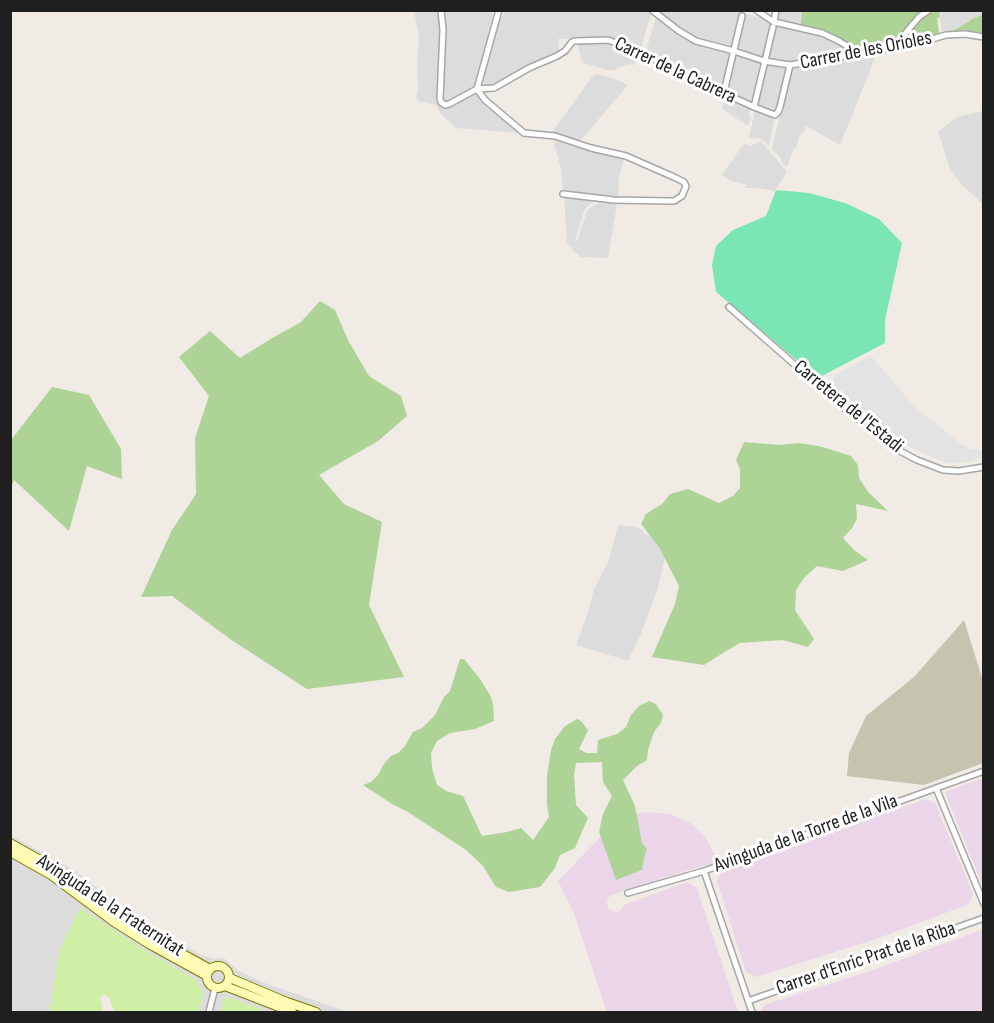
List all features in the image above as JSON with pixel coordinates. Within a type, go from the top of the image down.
[{"type":"street","points":[[441,10],[443,30],[440,99],[445,105],[477,89],[499,10]]},
{"type":"street","points":[[756,10],[773,24],[822,33],[858,53]]},
{"type":"street","points":[[754,107],[776,10]]},
{"type":"street","points":[[901,46],[902,39],[908,30],[919,17],[929,10]]},
{"type":"street","name":"Carrer de les Orioles","points":[[653,11],[696,41],[764,61],[790,65],[911,45],[946,35],[965,34],[984,37]]},
{"type":"street","points":[[724,92],[742,16]]},
{"type":"street","name":"Carrer de la Cabrera","points":[[477,89],[494,88],[529,68],[557,56],[575,40],[604,39],[643,53],[754,107],[777,114],[790,65]]},
{"type":"street","points":[[477,89],[485,100],[524,133],[555,136],[626,156],[676,178],[684,182],[686,186],[681,196],[674,201],[614,200],[563,194]]},
{"type":"street","name":"Carretera de l'Estadi","points":[[729,307],[844,408],[900,451],[943,470],[959,471],[984,466]]},
{"type":"street","name":"Avinguda de la Torre de la Vila","points":[[628,894],[704,870],[984,771]]},
{"type":"street","points":[[936,788],[984,904]]},
{"type":"street","name":"Avinguda de la Fraternitat","points":[[10,843],[62,872],[117,919]]},
{"type":"street","name":"Avinguda de la Fraternitat","points":[[10,852],[208,973]]},
{"type":"street","points":[[704,870],[752,1012]]},
{"type":"street","name":"Carrer d'Enric Prat de la Riba","points":[[748,1001],[984,918]]},
{"type":"street","points":[[225,986],[230,978],[228,970],[223,966],[215,966],[208,973],[209,984],[215,988],[225,986],[292,1012]]},
{"type":"street","points":[[230,978],[316,1012]]},
{"type":"street","points":[[209,1012],[215,988]]},
{"type":"shaded area","points":[[642,10],[651,14],[641,48],[607,36],[558,39],[559,51],[525,66],[496,83],[485,85],[483,81],[499,19],[507,11]]},
{"type":"shaded area","points":[[414,11],[438,11],[440,36],[437,104],[444,108],[450,107],[478,93],[519,133],[456,128],[441,114],[436,105],[418,101],[416,97],[419,37]]},
{"type":"shaded area","points":[[444,11],[491,11],[493,15],[476,85],[447,101],[442,99],[447,36]]},
{"type":"shaded area","points":[[658,11],[741,11],[732,47],[697,38]]},
{"type":"shaded area","points":[[779,11],[802,11],[801,25],[777,20]]},
{"type":"shaded area","points":[[939,11],[983,11],[983,14],[952,31],[942,32]]},
{"type":"shaded area","points":[[746,14],[771,23],[763,56],[738,48]]},
{"type":"shaded area","points":[[656,17],[685,39],[728,53],[723,83],[711,83],[646,51]]},
{"type":"shaded area","points":[[776,25],[822,36],[840,45],[842,50],[791,62],[768,58]]},
{"type":"shaded area","points":[[605,42],[638,54],[634,65],[628,64],[614,70],[607,70],[584,63],[578,44]]},
{"type":"shaded area","points":[[877,53],[840,145],[805,125],[806,129],[799,137],[787,166],[784,165],[772,149],[791,68]]},
{"type":"shaded area","points":[[738,56],[760,63],[752,103],[728,90],[735,59]]},
{"type":"shaded area","points":[[767,65],[786,69],[776,110],[773,112],[757,105]]},
{"type":"shaded area","points":[[596,74],[628,85],[579,142],[552,132],[592,77]]},
{"type":"shaded area","points":[[726,97],[751,108],[748,126],[722,109]]},
{"type":"shaded area","points":[[755,110],[774,119],[769,146],[762,139],[749,138]]},
{"type":"shaded area","points":[[984,111],[983,204],[961,184],[950,169],[938,131],[960,116]]},
{"type":"shaded area","points":[[553,140],[585,150],[624,158],[618,197],[563,192],[561,168]]},
{"type":"shaded area","points":[[761,141],[787,172],[775,191],[745,188],[747,185],[729,180],[722,175],[744,143],[749,146]]},
{"type":"shaded area","points":[[564,196],[596,200],[585,208],[575,241],[577,241],[590,208],[601,202],[617,203],[608,258],[581,257],[567,243]]},
{"type":"shaded area","points":[[870,355],[915,407],[961,444],[972,450],[983,451],[983,456],[970,462],[948,463],[918,451],[881,427],[833,387],[835,375]]},
{"type":"shaded area","points":[[618,525],[636,527],[646,535],[654,534],[668,545],[657,591],[629,661],[576,645],[594,589],[609,560]]},
{"type":"shaded area","points":[[964,620],[983,681],[983,763],[924,785],[847,776],[849,753],[866,716],[914,677]]},
{"type":"shaded area","points":[[984,778],[983,887],[945,792]]},
{"type":"shaded area","points":[[926,799],[935,803],[973,894],[969,904],[879,938],[756,977],[746,972],[717,881],[721,873]]},
{"type":"shaded area","points":[[647,812],[670,814],[692,824],[706,838],[718,862],[611,895],[608,898],[608,908],[618,912],[624,905],[687,882],[697,888],[738,1012],[607,1012],[574,913],[558,881],[610,827],[635,814]]},
{"type":"shaded area","points":[[10,835],[74,870],[113,900],[199,954],[214,959],[225,959],[239,971],[262,982],[348,1012],[268,1012],[228,997],[223,999],[221,1012],[199,1012],[203,992],[196,980],[146,951],[60,949],[49,1012],[11,1012]]},
{"type":"shaded area","points":[[981,930],[984,931],[983,1012],[760,1012],[764,1005],[876,969]]},
{"type":"green space","points":[[802,11],[924,11],[913,20],[894,43],[864,48],[851,45],[824,31],[801,25]]},
{"type":"green space","points":[[939,11],[940,17],[937,18],[939,33],[913,41],[907,40],[907,35],[920,19]]},
{"type":"green space","points":[[983,14],[983,34],[952,31],[970,20]]},
{"type":"green space","points":[[776,190],[809,193],[845,203],[879,219],[902,243],[885,320],[885,343],[818,378],[716,292],[712,265],[716,246],[733,230],[766,216]]},
{"type":"green space","points":[[320,301],[335,310],[348,340],[369,376],[401,396],[407,416],[378,441],[319,475],[344,504],[382,522],[369,605],[404,677],[307,689],[230,639],[172,596],[141,597],[172,530],[196,494],[195,438],[209,396],[179,357],[210,331],[240,358],[301,322]]},
{"type":"green space","points":[[52,387],[89,395],[121,449],[122,479],[87,466],[69,531],[14,480],[11,488],[11,440]]},
{"type":"green space","points":[[744,442],[780,445],[798,443],[819,446],[851,456],[858,465],[859,478],[868,492],[888,511],[856,504],[857,519],[843,538],[868,560],[843,571],[817,566],[804,578],[796,590],[795,610],[814,639],[808,647],[783,640],[740,643],[704,665],[652,657],[675,604],[679,586],[659,547],[641,524],[646,514],[662,504],[670,494],[688,489],[719,503],[733,496],[740,488],[740,469],[736,460]]},
{"type":"green space","points":[[460,659],[464,659],[490,695],[494,721],[475,729],[450,733],[437,741],[431,753],[432,768],[437,785],[446,791],[463,796],[482,836],[521,828],[533,840],[549,817],[547,776],[551,750],[555,739],[565,726],[577,719],[581,721],[588,730],[579,749],[586,753],[597,753],[598,740],[617,734],[626,727],[631,715],[639,706],[649,701],[656,704],[663,715],[661,723],[654,732],[647,760],[623,780],[635,806],[642,843],[647,849],[642,870],[616,880],[599,832],[603,814],[612,796],[603,782],[602,762],[576,763],[574,775],[576,805],[588,818],[575,848],[560,855],[555,868],[540,887],[509,892],[496,887],[483,866],[466,850],[363,785],[371,782],[391,756],[405,746],[413,732],[422,728],[435,715],[444,697],[450,691]]},
{"type":"green space","points":[[80,908],[196,980],[203,992],[199,1012],[114,1012],[109,997],[104,994],[100,997],[103,1012],[49,1012],[60,949]]},
{"type":"green space","points":[[228,997],[268,1012],[221,1012],[223,999]]}]
